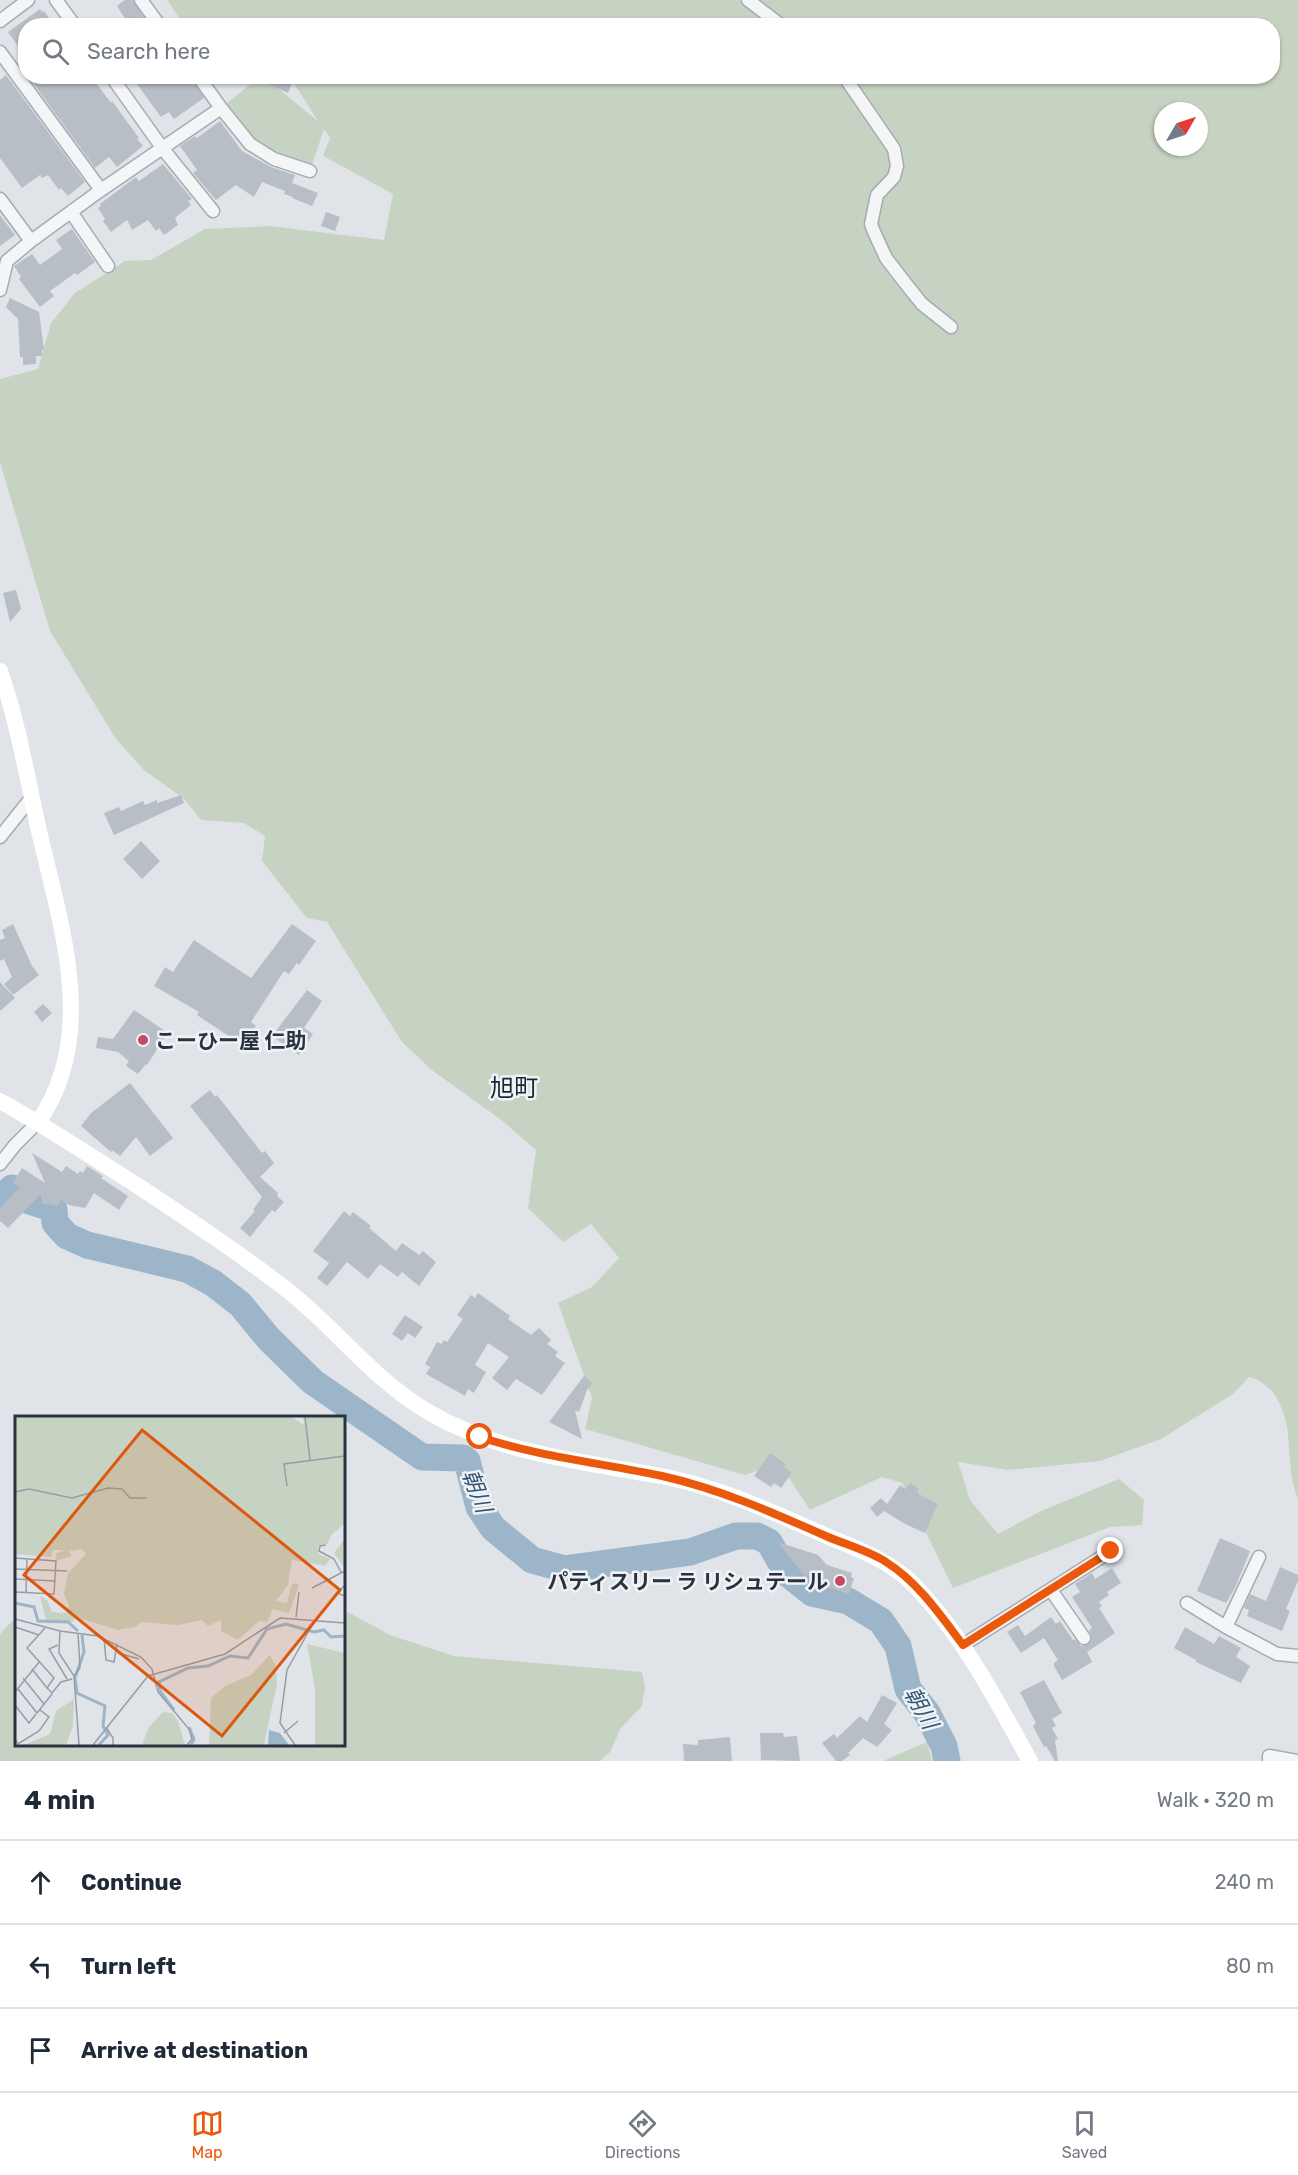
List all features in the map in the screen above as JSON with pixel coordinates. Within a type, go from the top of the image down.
[{"type":"street","points":[[0,21],[28,0]]},
{"type":"street","points":[[56,0],[69,18]]},
{"type":"street","points":[[141,0],[154,18]]},
{"type":"street","points":[[748,0],[772,18]]},
{"type":"street","points":[[0,52],[18,76]]},
{"type":"street","points":[[24,84],[102,190]]},
{"type":"street","points":[[117,84],[163,148],[213,211]]},
{"type":"street","points":[[204,84],[250,144],[274,159],[310,171]]},
{"type":"street","points":[[849,84],[894,149],[897,166],[894,177],[878,195],[871,224],[886,258],[906,284],[922,304],[951,327]]},
{"type":"street","points":[[0,290],[7,261],[102,190],[221,108]]},
{"type":"street","points":[[0,200],[31,242]]},
{"type":"street","points":[[71,213],[108,266]]},
{"type":"street","points":[[0,671],[5,702],[32,797],[65,951],[70,1000],[69,1038],[64,1071],[54,1096],[38,1122],[0,1164]]},
{"type":"street","points":[[0,837],[32,797]]},
{"type":"street","points":[[0,1101],[38,1122],[180,1214],[258,1269],[294,1296],[391,1387],[428,1412],[480,1437],[511,1448],[712,1488],[886,1562],[913,1584],[940,1614],[963,1645],[1027,1760]]},
{"type":"street","points":[[963,1645],[1111,1551]]},
{"type":"street","points":[[1226,1627],[1259,1557]]},
{"type":"street","points":[[1052,1590],[1084,1638]]},
{"type":"street","points":[[1187,1603],[1277,1654],[1298,1656]]},
{"type":"street","points":[[1269,1761],[1269,1756],[1298,1761]]},
{"type":"green space","points":[[167,0],[1298,0],[1298,1499],[1293,1484],[1285,1417],[1280,1404],[1272,1391],[1249,1377],[1233,1394],[1161,1439],[1100,1461],[1007,1470],[958,1462],[970,1500],[998,1534],[1041,1511],[1119,1479],[1144,1500],[1142,1525],[1110,1527],[953,1588],[902,1483],[882,1477],[810,1510],[779,1463],[745,1475],[585,1429],[592,1398],[558,1303],[592,1287],[619,1258],[591,1224],[563,1242],[528,1208],[536,1150],[500,1119],[433,1071],[402,1042],[327,922],[307,918],[262,861],[265,836],[244,823],[201,820],[184,799],[144,770],[116,739],[50,631],[0,462],[0,379],[38,369],[51,323],[75,293],[125,261],[151,260],[205,229],[270,226],[384,240],[393,194],[323,156],[330,138],[324,129],[310,171],[259,149],[221,108],[250,84],[273,84],[318,121],[294,84],[1280,84],[1280,18],[179,18]]},
{"type":"green space","points":[[345,1611],[390,1635],[454,1656],[642,1672],[645,1687],[642,1706],[621,1728],[610,1752],[600,1761],[0,1761],[0,1634],[15,1618],[15,1746],[345,1746]]},
{"type":"green space","points":[[927,1742],[932,1761],[883,1761]]},
{"type":"building","points":[[125,0],[133,0],[144,18],[125,18],[117,6]]},
{"type":"building","points":[[40,9],[49,18],[27,18]]},
{"type":"building","points":[[18,25],[18,46],[8,32]]},
{"type":"building","points":[[6,75],[85,182],[68,196],[61,188],[59,190],[48,175],[42,178],[40,175],[22,188],[0,158],[0,80]]},
{"type":"building","points":[[34,84],[97,84],[139,138],[137,139],[143,146],[117,167],[109,157],[95,168]]},
{"type":"building","points":[[137,84],[195,84],[204,98],[174,119],[169,112],[161,117]]},
{"type":"building","points":[[267,84],[292,84],[288,93]]},
{"type":"building","points":[[220,121],[242,151],[271,167],[295,175],[292,183],[318,193],[312,206],[284,194],[285,191],[262,182],[254,197],[236,185],[216,200],[193,173],[197,170],[180,146],[195,136],[197,138]]},
{"type":"building","points":[[163,164],[192,199],[188,201],[191,205],[175,218],[178,225],[164,235],[159,228],[156,231],[148,220],[132,230],[127,220],[111,232],[103,221],[105,219],[98,208],[100,204],[136,177],[139,181]]},
{"type":"building","points":[[326,212],[340,217],[335,231],[321,226]]},
{"type":"building","points":[[0,215],[15,235],[0,246]]},
{"type":"building","points":[[72,229],[95,262],[50,291],[54,296],[40,307],[19,279],[21,277],[14,266],[32,254],[40,265],[62,249],[56,240]]},
{"type":"building","points":[[10,298],[39,312],[44,350],[42,350],[42,356],[36,356],[36,364],[23,365],[23,357],[20,357],[18,319],[6,307]]},
{"type":"building","points":[[16,590],[21,609],[10,622],[3,593]]},
{"type":"building","points":[[181,795],[184,803],[114,835],[104,813],[119,807],[121,811],[143,801],[145,805]]},
{"type":"building","points":[[141,841],[160,861],[142,879],[123,859]]},
{"type":"building","points":[[13,924],[32,966],[39,975],[13,995],[4,984],[12,977],[4,959],[0,961],[0,940],[5,938],[2,930]]},
{"type":"building","points":[[292,924],[316,941],[299,965],[297,963],[289,974],[284,971],[251,1022],[256,1026],[242,1045],[197,1015],[199,1012],[154,986],[165,967],[173,972],[194,940],[251,978]]},
{"type":"building","points":[[0,982],[15,998],[0,1011]]},
{"type":"building","points":[[307,990],[322,1001],[304,1028],[313,1034],[299,1055],[272,1036]]},
{"type":"building","points":[[43,1004],[52,1013],[42,1022],[34,1012]]},
{"type":"building","name":"こーひー屋 仁助","points":[[134,1010],[168,1033],[147,1065],[138,1074],[126,1066],[129,1061],[118,1052],[96,1048],[98,1037],[113,1039]]},
{"type":"building","points":[[130,1083],[173,1138],[150,1156],[136,1137],[120,1156],[112,1150],[111,1152],[81,1126],[91,1113]]},
{"type":"building","points":[[210,1090],[215,1097],[217,1095],[262,1153],[265,1151],[274,1163],[260,1177],[278,1193],[277,1196],[284,1202],[275,1212],[272,1210],[250,1237],[240,1228],[255,1211],[253,1210],[262,1197],[190,1106]]},
{"type":"building","points":[[32,1153],[62,1172],[66,1166],[78,1174],[80,1171],[83,1173],[87,1166],[128,1196],[119,1210],[94,1193],[85,1208],[69,1205],[61,1200],[56,1208],[55,1205],[42,1204],[41,1194],[8,1228],[0,1221],[0,1208],[20,1187],[13,1183],[22,1168],[45,1183]]},
{"type":"building","points":[[344,1211],[350,1216],[353,1212],[396,1251],[402,1243],[419,1255],[423,1251],[436,1262],[419,1286],[402,1272],[398,1277],[380,1264],[368,1279],[347,1262],[327,1286],[317,1278],[329,1263],[313,1251]]},
{"type":"building","points":[[478,1293],[510,1316],[508,1319],[531,1335],[539,1328],[551,1340],[547,1344],[558,1352],[555,1356],[565,1363],[542,1395],[516,1379],[507,1390],[492,1378],[509,1357],[488,1343],[475,1365],[486,1372],[474,1393],[468,1389],[465,1396],[426,1374],[430,1367],[425,1364],[437,1342],[441,1344],[444,1340],[447,1342],[463,1319],[457,1315],[471,1295],[475,1298]]},
{"type":"building","points":[[405,1315],[423,1327],[415,1338],[408,1333],[402,1341],[392,1334]]},
{"type":"building","points":[[584,1376],[593,1383],[587,1390],[579,1412],[575,1410],[582,1439],[549,1422]]},
{"type":"building","points":[[770,1453],[786,1464],[784,1467],[792,1473],[781,1488],[774,1483],[771,1487],[754,1476]]},
{"type":"building","points":[[910,1483],[919,1489],[917,1493],[938,1504],[925,1533],[884,1511],[877,1517],[870,1508],[881,1498],[887,1504],[900,1485],[905,1489]]},
{"type":"building","points":[[1220,1538],[1250,1551],[1235,1588],[1226,1603],[1197,1591]]},
{"type":"building","points":[[778,1542],[818,1555],[827,1565],[852,1573],[851,1577],[854,1578],[849,1594],[814,1583],[808,1575],[802,1573]]},
{"type":"building","points":[[1280,1567],[1298,1575],[1298,1581],[1286,1609],[1290,1611],[1282,1631],[1247,1616],[1249,1610],[1244,1608],[1250,1594],[1266,1601]]},
{"type":"building","points":[[1112,1568],[1121,1583],[1107,1592],[1109,1595],[1099,1602],[1102,1606],[1099,1608],[1115,1633],[1087,1652],[1092,1662],[1062,1680],[1054,1666],[1058,1660],[1044,1638],[1021,1653],[1007,1632],[1018,1625],[1025,1636],[1051,1617],[1056,1624],[1060,1621],[1073,1640],[1075,1639],[1081,1646],[1089,1644],[1092,1638],[1089,1630],[1092,1628],[1072,1597],[1080,1592],[1075,1584],[1092,1573],[1095,1579]]},
{"type":"building","points":[[1185,1627],[1214,1644],[1219,1636],[1241,1648],[1236,1657],[1250,1666],[1241,1683],[1196,1662],[1174,1648]]},
{"type":"building","points":[[1044,1680],[1062,1713],[1052,1719],[1056,1726],[1052,1728],[1058,1739],[1055,1740],[1058,1761],[1055,1761],[1046,1746],[1044,1747],[1033,1726],[1036,1723],[1020,1692]]},
{"type":"building","points":[[882,1695],[897,1703],[884,1724],[892,1730],[877,1747],[863,1738],[848,1753],[850,1755],[842,1761],[836,1761],[822,1743],[834,1734],[837,1738],[860,1716],[867,1722]]},
{"type":"building","points":[[760,1733],[783,1733],[784,1737],[797,1736],[800,1761],[761,1760]]},
{"type":"building","points":[[730,1737],[732,1761],[684,1761],[683,1744],[698,1745],[698,1740]]},
{"type":"waterway","name":"朝川","points":[[0,1200],[12,1188],[26,1200],[54,1209],[55,1223],[67,1236],[87,1245],[187,1269],[213,1283],[240,1304],[269,1339],[313,1382],[422,1457],[463,1458],[467,1461],[479,1507],[493,1528],[532,1560],[565,1569],[690,1552],[736,1536],[757,1536],[769,1542],[787,1573],[812,1593],[848,1601],[881,1621],[898,1646],[908,1689],[927,1713],[944,1746],[947,1761]]},
{"type":"place","name":"こーひー屋 仁助","points":[[143,1040]]},
{"type":"place","name":"パティスリー ラ リシュテール","points":[[840,1581]]},
{"type":"district","name":"旭町","points":[[514,1088]]},
{"type":"route","points":[[480,1437],[511,1448],[555,1458],[660,1476],[712,1488],[782,1516],[886,1562],[913,1584],[940,1614],[963,1645],[1111,1551]]}]
